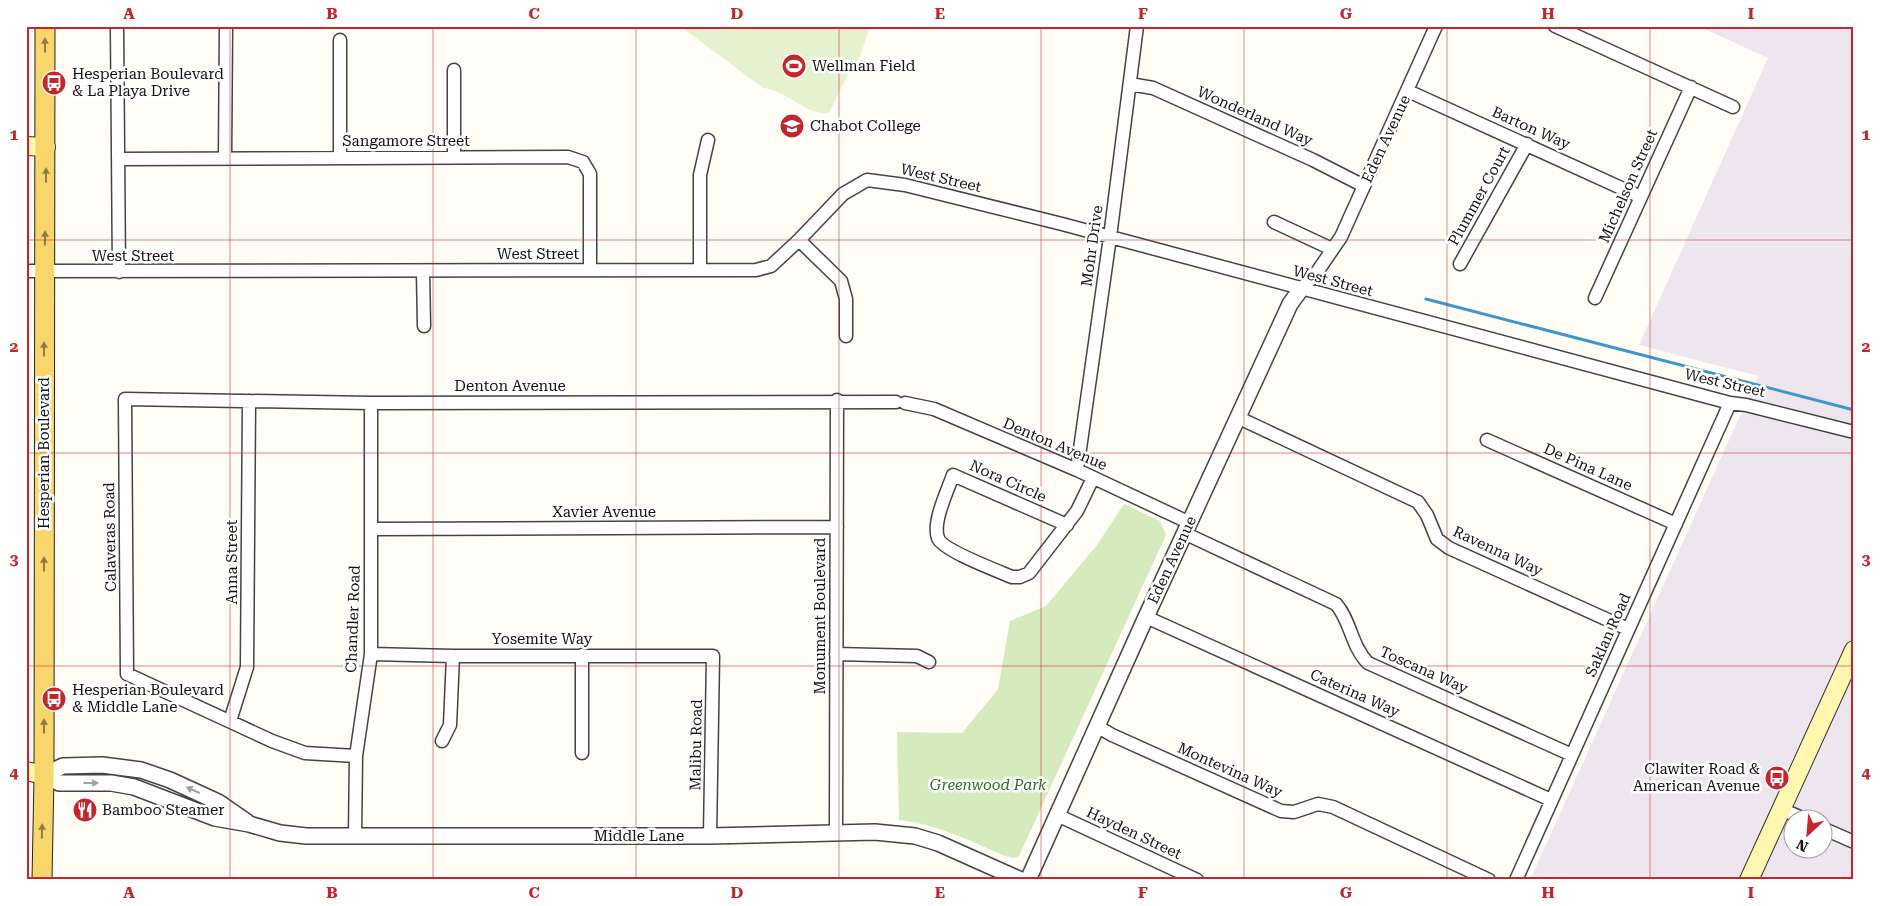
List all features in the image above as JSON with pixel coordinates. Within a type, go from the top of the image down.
[{"type":"main road","name":"Hesperian Boulevard","points":[[42,880],[35,773],[35,271],[46,147],[44,26]]},
{"type":"main road","points":[[26,146],[46,147]]},
{"type":"main road","points":[[1749,880],[1854,650]]},
{"type":"street","points":[[117,26],[119,272]]},
{"type":"street","points":[[225,158],[226,26]]},
{"type":"street","name":"Mohr Drive","points":[[1077,470],[1137,26]]},
{"type":"street","name":"Eden Avenue","points":[[1028,880],[1290,304],[1315,274],[1341,237],[1436,26]]},
{"type":"street","points":[[1555,26],[1733,107]]},
{"type":"street","points":[[340,40],[340,158]]},
{"type":"street","points":[[454,70],[454,158]]},
{"type":"street","name":"Wonderland Way","points":[[1130,84],[1153,88],[1295,152],[1364,186]]},
{"type":"street","name":"Michelson Street","points":[[1594,298],[1691,87]]},
{"type":"street","name":"Barton Way","points":[[1408,91],[1641,197]]},
{"type":"street","points":[[700,270],[700,175],[708,140]]},
{"type":"street","name":"Plummer Court","points":[[1460,264],[1527,144]]},
{"type":"street","name":"Sangamore Street","points":[[119,159],[568,157],[583,162],[590,174],[590,270]]},
{"type":"street","name":"West Street","points":[[35,271],[756,270],[771,266],[844,194],[866,180],[905,185],[1110,237],[1730,403],[1746,405],[1854,432]]},
{"type":"street","points":[[1274,222],[1332,249]]},
{"type":"street","points":[[799,240],[841,281],[846,299],[846,336]]},
{"type":"street","points":[[423,271],[424,326]]},
{"type":"street","name":"Denton Avenue","points":[[124,400],[371,403],[837,400],[900,402],[934,409],[1077,470],[1187,528]]},
{"type":"street","name":"Calaveras Road","points":[[124,400],[127,674],[230,721]]},
{"type":"street","name":"Monument Boulevard","points":[[836,832],[837,400]]},
{"type":"street","name":"Anna Street","points":[[230,721],[247,667],[249,401]]},
{"type":"street","name":"Chandler Road","points":[[355,836],[356,756],[371,654],[371,403]]},
{"type":"street","name":"Saklan Road","points":[[1516,880],[1730,403]]},
{"type":"street","name":"Ravenna Way","points":[[1239,418],[1418,502],[1427,514],[1437,539],[1450,548],[1628,629]]},
{"type":"street","name":"De Pina Lane","points":[[1487,440],[1676,524]]},
{"type":"street","name":"Nora Circle","points":[[1066,525],[953,475],[939,514],[937,527],[938,539],[946,548],[1012,578],[1020,577],[1029,572],[1066,525],[1077,511],[1093,478]]},
{"type":"street","name":"Xavier Avenue","points":[[372,529],[837,527]]},
{"type":"street","name":"Toscana Way","points":[[1187,528],[1336,604],[1359,654],[1368,663],[1572,755]]},
{"type":"street","name":"Caterina Way","points":[[1146,617],[1551,800]]},
{"type":"street","name":"Yosemite Way","points":[[371,654],[454,656],[714,656]]},
{"type":"street","points":[[836,654],[917,656],[929,662]]},
{"type":"street","points":[[582,655],[582,753]]},
{"type":"street","points":[[442,742],[450,725],[454,656]]},
{"type":"street","name":"Malibu Road","points":[[710,836],[714,656]]},
{"type":"street","points":[[230,721],[272,741],[305,753],[356,756]]},
{"type":"street","name":"Montevina Way","points":[[1098,727],[1281,811],[1294,812],[1318,804],[1332,807],[1489,880]]},
{"type":"street","name":"Middle Lane","points":[[35,773],[59,782],[111,783],[134,787],[215,818],[249,824],[280,833],[306,836],[710,836],[875,832],[914,836],[938,844],[1021,880]]},
{"type":"street","name":"Hayden Street","points":[[1057,815],[1197,880]]},
{"type":"street","points":[[1832,832],[1854,842]]},
{"type":"shaded area","points":[[1698,26],[1854,26],[1854,880],[1530,880],[1758,376],[1639,345],[1768,58]]},
{"type":"green space","name":"Wellman Field","points":[[870,26],[860,57],[848,75],[829,113],[812,111],[780,93],[763,88],[681,27]]},
{"type":"green space","name":"Greenwood Park","points":[[1124,504],[1160,521],[1166,535],[1019,856],[1014,858],[1005,856],[940,829],[899,820],[897,732],[962,733],[998,689],[1010,621],[1046,606],[1097,545]]},
{"type":"waterway","points":[[1426,299],[1854,410]]},
{"type":"place","name":"Wellman Field","points":[[794,66]]},
{"type":"place","name":"Hesperian Boulevard & La Playa Drive","points":[[54,83]]},
{"type":"place","name":"Chabot College","points":[[792,126]]},
{"type":"place","name":"Hesperian Boulevard & Middle Lane","points":[[54,699]]},
{"type":"place","name":"Clawiter Road & American Avenue","points":[[1777,778]]},
{"type":"place","name":"Bamboo Steamer","points":[[85,810]]}]
